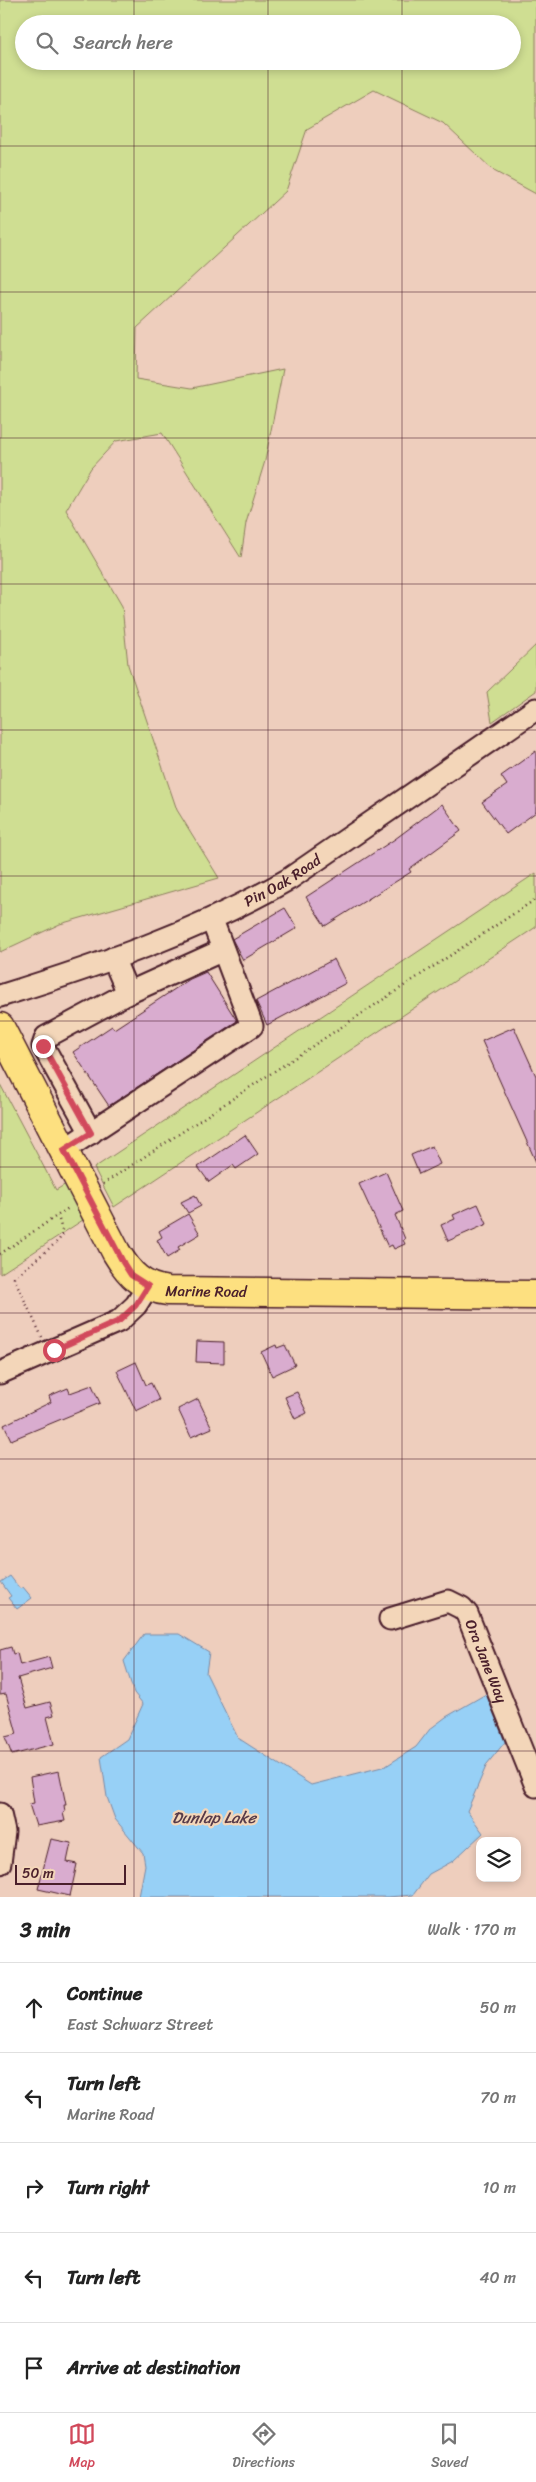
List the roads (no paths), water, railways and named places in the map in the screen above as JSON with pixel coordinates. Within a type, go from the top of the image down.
[{"type":"main road","name":"Marine Road","points":[[0,1027],[124,1264],[131,1275],[148,1286],[168,1291],[536,1295]]},
{"type":"street","name":"Pin Oak Road","points":[[0,996],[114,958],[212,920],[289,879],[536,709]]},
{"type":"street","points":[[64,1150],[252,1026],[212,920]]},
{"type":"street","points":[[91,1133],[43,1046],[46,1037],[128,993],[224,950]]},
{"type":"street","points":[[114,958],[128,993]]},
{"type":"street","points":[[0,1373],[119,1321],[136,1305],[148,1286]]},
{"type":"street","name":"Ora Jane Way","points":[[390,1619],[448,1602],[455,1604],[467,1614],[536,1786]]},
{"type":"street","points":[[0,1814],[4,1832],[0,1863]]},
{"type":"water","points":[[10,1576],[20,1589],[23,1587],[32,1598],[17,1609],[8,1598],[11,1596],[1,1582]]},
{"type":"water","name":"Dunlap Lake","points":[[144,1634],[179,1634],[209,1652],[206,1673],[238,1738],[311,1785],[386,1766],[416,1747],[430,1729],[446,1717],[486,1694],[505,1742],[487,1764],[467,1811],[483,1833],[476,1837],[476,1840],[453,1861],[429,1874],[413,1895],[387,1897],[139,1897],[145,1865],[143,1853],[115,1819],[107,1797],[101,1757],[127,1739],[143,1704],[134,1693],[124,1661]]}]
